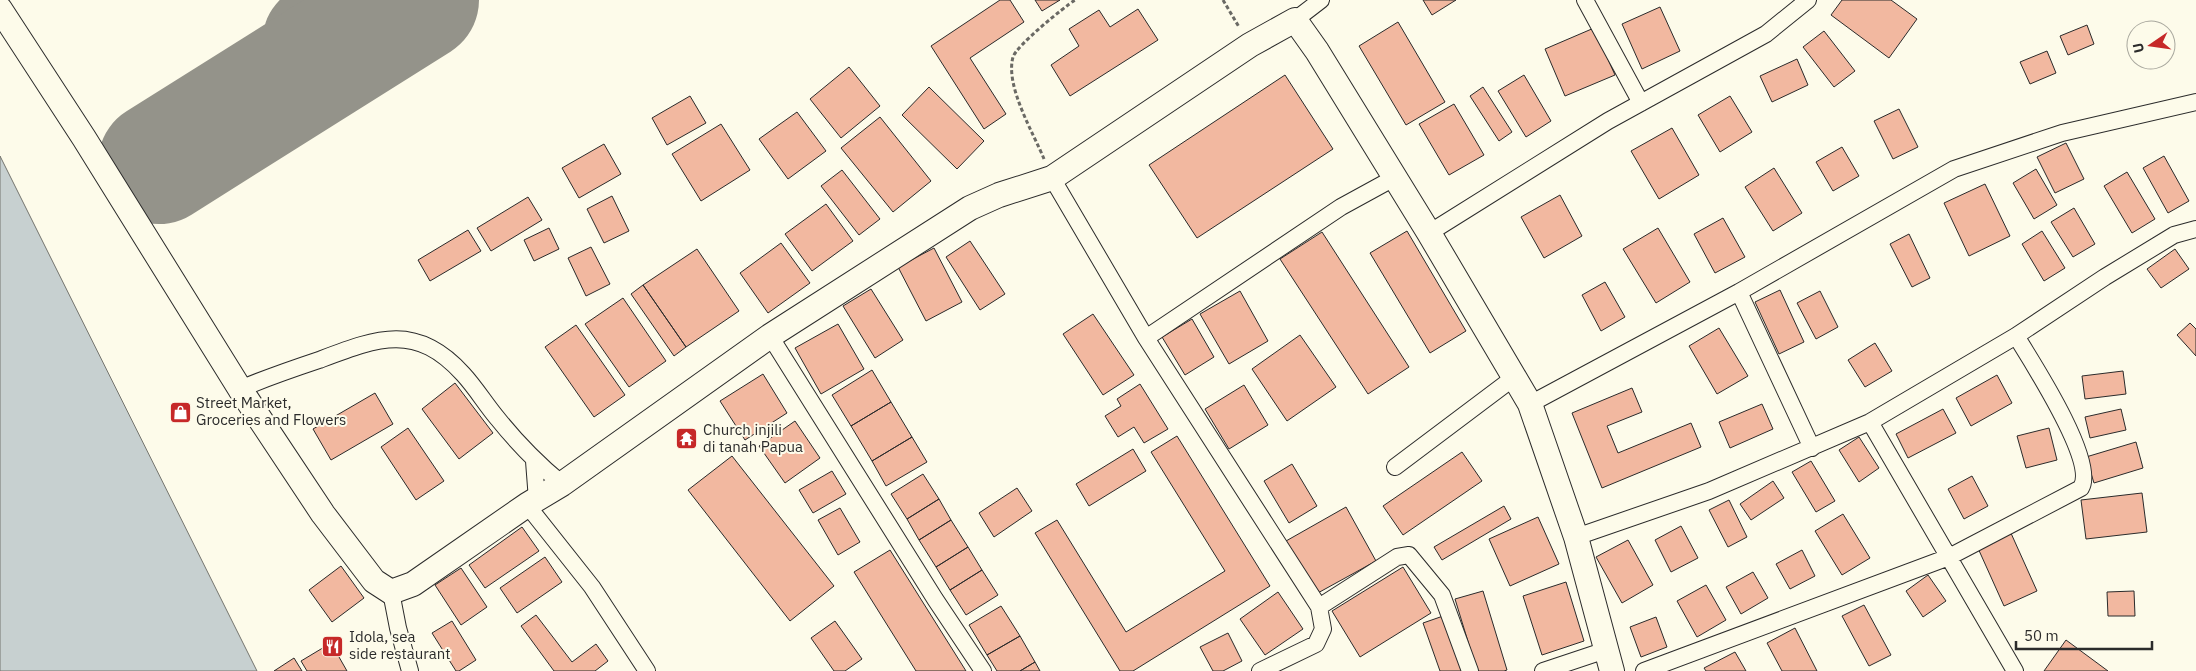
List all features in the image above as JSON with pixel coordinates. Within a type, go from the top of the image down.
[{"type":"street","points":[[391,592],[413,584],[532,502],[562,484],[770,336],[970,208],[998,195],[1052,178],[1250,45],[1296,20],[1321,0]]},
{"type":"street","points":[[1585,0],[1641,103]]},
{"type":"street","points":[[1429,233],[1641,103],[1766,34],[1808,0]]},
{"type":"street","points":[[0,8],[84,138],[240,389],[323,514],[374,580],[391,592],[398,628],[410,671]]},
{"type":"street","points":[[1296,20],[1429,233],[1516,376],[1530,404],[1576,537],[1609,661],[1543,671]]},
{"type":"street","points":[[1530,404],[1738,292],[1954,169],[2062,133],[2196,102]]},
{"type":"street","points":[[1052,178],[1146,338],[1319,608],[1323,629],[1316,644],[1260,671]]},
{"type":"street","points":[[1146,338],[1341,207],[1394,178]]},
{"type":"street","points":[[1576,537],[1709,491],[1870,422],[2016,336],[2105,277],[2174,235],[2196,229]]},
{"type":"street","points":[[1738,292],[1812,448]]},
{"type":"street","points":[[770,336],[935,599],[983,671]]},
{"type":"street","points":[[1644,671],[1949,557],[2081,488],[2084,482],[2081,457],[2058,408],[2016,336]]},
{"type":"street","points":[[240,389],[284,370],[355,346],[378,340],[408,339],[433,347],[463,374],[498,420],[534,461],[562,484]]},
{"type":"street","points":[[1395,467],[1516,376]]},
{"type":"street","points":[[1870,422],[2015,671]]},
{"type":"street","points":[[534,461],[532,502],[592,587],[647,671]]},
{"type":"street","points":[[1319,608],[1397,557],[1409,555],[1442,595],[1470,671]]},
{"type":"path","points":[[1052,178],[1013,86],[1013,56],[1020,46],[1075,0]]},
{"type":"path","points":[[1222,0],[1250,45]]},
{"type":"shaded area","points":[[0,156],[257,671],[0,671]]},
{"type":"building","points":[[1000,0],[1010,0],[1024,22],[970,58],[1006,114],[984,129],[931,46]]},
{"type":"building","points":[[1035,0],[1060,0],[1042,11]]},
{"type":"building","points":[[1423,0],[1456,0],[1432,15]]},
{"type":"building","points":[[1842,0],[1891,0],[1917,19],[1889,58],[1831,15]]},
{"type":"building","points":[[1660,7],[1680,51],[1642,69],[1622,24]]},
{"type":"building","points":[[1138,9],[1158,40],[1070,96],[1051,65],[1079,46],[1069,29],[1099,10],[1110,27]]},
{"type":"building","points":[[1398,22],[1445,102],[1406,125],[1359,46]]},
{"type":"building","points":[[2087,25],[2094,44],[2068,55],[2060,36]]},
{"type":"building","points":[[1594,28],[1615,75],[1565,96],[1545,49]]},
{"type":"building","points":[[1824,31],[1855,71],[1834,87],[1803,47]]},
{"type":"building","points":[[2047,51],[2056,73],[2030,84],[2020,62]]},
{"type":"building","points":[[1797,59],[1808,85],[1772,102],[1760,76]]},
{"type":"building","points":[[849,67],[880,106],[841,138],[810,99]]},
{"type":"building","points":[[1285,75],[1333,149],[1197,238],[1149,165]]},
{"type":"building","points":[[1524,75],[1551,121],[1526,137],[1498,91]]},
{"type":"building","points":[[929,87],[984,141],[957,169],[902,115]]},
{"type":"building","points":[[1483,87],[1512,132],[1499,141],[1470,96]]},
{"type":"building","points":[[690,96],[706,123],[667,145],[652,118]]},
{"type":"building","points":[[1730,96],[1752,132],[1720,152],[1698,115]]},
{"type":"building","points":[[1454,104],[1484,155],[1449,175],[1419,124]]},
{"type":"building","points":[[1899,109],[1918,147],[1893,159],[1874,121]]},
{"type":"building","points":[[797,112],[826,151],[788,179],[759,139]]},
{"type":"building","points":[[880,117],[931,181],[893,212],[841,148]]},
{"type":"building","points":[[721,124],[750,170],[701,201],[672,154]]},
{"type":"building","points":[[1672,128],[1699,175],[1659,199],[1631,151]]},
{"type":"building","points":[[2066,143],[2084,179],[2055,193],[2037,157]]},
{"type":"building","points":[[604,144],[621,174],[579,198],[562,168]]},
{"type":"building","points":[[1842,147],[1859,176],[1833,191],[1816,162]]},
{"type":"building","points":[[2164,156],[2189,201],[2168,213],[2143,168]]},
{"type":"building","points":[[1774,168],[1802,213],[1773,231],[1745,187]]},
{"type":"building","points":[[2036,169],[2057,205],[2034,219],[2013,183]]},
{"type":"building","points":[[842,170],[880,219],[859,235],[821,186]]},
{"type":"building","points":[[2127,172],[2155,219],[2132,233],[2104,186]]},
{"type":"building","points":[[1985,184],[2010,236],[1969,256],[1944,203]]},
{"type":"building","points":[[1560,195],[1582,236],[1544,258],[1521,217]]},
{"type":"building","points":[[612,196],[629,231],[604,243],[587,209]]},
{"type":"building","points":[[528,197],[542,220],[491,251],[477,228]]},
{"type":"building","points":[[826,204],[853,241],[812,271],[785,234]]},
{"type":"building","points":[[2074,208],[2095,244],[2073,257],[2051,222]]},
{"type":"building","points":[[1723,218],[1745,257],[1715,273],[1694,234]]},
{"type":"building","points":[[549,228],[559,249],[534,261],[524,240]]},
{"type":"building","points":[[1658,228],[1690,282],[1656,303],[1623,249]]},
{"type":"building","points":[[468,230],[481,251],[430,281],[418,260]]},
{"type":"building","points":[[1407,231],[1466,331],[1430,353],[1370,253]]},
{"type":"building","points":[[2042,231],[2065,268],[2044,281],[2022,244]]},
{"type":"building","points":[[1322,232],[1409,367],[1368,394],[1280,259]]},
{"type":"building","points":[[1909,234],[1930,278],[1912,287],[1890,244]]},
{"type":"building","points":[[970,241],[1005,294],[980,310],[946,257]]},
{"type":"building","points":[[781,243],[810,283],[768,313],[740,273]]},
{"type":"building","points":[[591,247],[610,284],[586,296],[568,258]]},
{"type":"building","points":[[934,248],[962,302],[926,321],[898,267]]},
{"type":"building","points":[[697,249],[739,311],[686,347],[643,285]]},
{"type":"building","points":[[2175,249],[2189,269],[2161,288],[2147,269]]},
{"type":"building","points":[[1605,282],[1625,317],[1601,331],[1582,295]]},
{"type":"building","points":[[643,285],[686,347],[674,356],[631,294]]},
{"type":"building","points":[[871,289],[903,340],[875,358],[843,306]]},
{"type":"building","points":[[1780,290],[1804,342],[1779,354],[1755,302]]},
{"type":"building","points":[[1240,291],[1268,341],[1229,364],[1200,314]]},
{"type":"building","points":[[1820,291],[1838,327],[1816,339],[1797,303]]},
{"type":"building","points":[[623,298],[666,361],[629,387],[585,324]]},
{"type":"building","points":[[1093,314],[1134,375],[1103,395],[1063,334]]},
{"type":"building","points":[[1192,319],[1214,357],[1185,375],[1162,337]]},
{"type":"building","points":[[2190,323],[2196,329],[2196,356],[2177,335]]},
{"type":"building","points":[[838,324],[864,369],[821,394],[795,348]]},
{"type":"building","points":[[576,325],[625,395],[594,417],[545,347]]},
{"type":"building","points":[[1719,328],[1748,376],[1717,394],[1689,346]]},
{"type":"building","points":[[1300,335],[1336,387],[1287,421],[1252,369]]},
{"type":"building","points":[[1875,343],[1892,371],[1865,387],[1848,360]]},
{"type":"building","points":[[872,370],[891,402],[851,426],[832,395]]},
{"type":"building","points":[[2123,371],[2126,394],[2085,399],[2082,376]]},
{"type":"building","points":[[763,374],[787,413],[745,440],[720,401]]},
{"type":"building","points":[[1997,375],[2012,403],[1971,426],[1956,398]]},
{"type":"building","points":[[455,383],[493,433],[459,459],[422,409]]},
{"type":"building","points":[[1140,384],[1168,429],[1144,443],[1134,427],[1118,437],[1105,416],[1121,406],[1117,399]]},
{"type":"building","points":[[1244,385],[1268,425],[1229,449],[1205,409]]},
{"type":"building","points":[[1632,388],[1642,412],[1607,426],[1618,453],[1691,423],[1701,447],[1602,488],[1572,413]]},
{"type":"building","points":[[375,393],[393,424],[331,460],[313,429]]},
{"type":"building","points":[[891,402],[912,437],[872,461],[851,426]]},
{"type":"building","points":[[1762,404],[1773,429],[1730,448],[1719,422]]},
{"type":"building","points":[[1943,409],[1956,433],[1908,458],[1896,434]]},
{"type":"building","points":[[2121,409],[2126,430],[2090,438],[2085,417]]},
{"type":"building","points":[[795,421],[820,458],[785,483],[759,446]]},
{"type":"building","points":[[408,428],[444,481],[416,500],[381,447]]},
{"type":"building","points":[[2049,428],[2057,460],[2026,468],[2017,436]]},
{"type":"building","points":[[1177,436],[1270,586],[1133,671],[1120,671],[1035,533],[1057,520],[1126,632],[1225,571],[1151,452]]},
{"type":"building","points":[[912,437],[927,462],[886,486],[872,461]]},
{"type":"building","points":[[1859,437],[1879,468],[1859,482],[1839,450]]},
{"type":"building","points":[[2136,442],[2143,468],[2094,483],[2086,457]]},
{"type":"building","points":[[1133,449],[1146,471],[1089,506],[1076,484]]},
{"type":"building","points":[[1462,452],[1482,481],[1403,535],[1383,506]]},
{"type":"building","points":[[732,456],[834,586],[790,621],[688,490]]},
{"type":"building","points":[[1811,461],[1835,501],[1816,512],[1792,472]]},
{"type":"building","points":[[1292,464],[1317,506],[1289,523],[1264,481]]},
{"type":"building","points":[[832,471],[846,494],[813,513],[799,490]]},
{"type":"building","points":[[923,474],[939,499],[907,519],[891,494]]},
{"type":"building","points":[[1972,476],[1988,506],[1964,519],[1948,489]]},
{"type":"building","points":[[1773,481],[1784,498],[1751,520],[1740,504]]},
{"type":"building","points":[[1017,488],[1032,511],[994,537],[979,513]]},
{"type":"building","points":[[2142,493],[2147,532],[2086,539],[2081,500]]},
{"type":"building","points":[[939,499],[951,520],[919,540],[907,519]]},
{"type":"building","points":[[1729,500],[1747,537],[1728,547],[1709,510]]},
{"type":"building","points":[[1504,506],[1511,519],[1442,560],[1434,547]]},
{"type":"building","points":[[1346,507],[1376,561],[1316,594],[1286,541]]},
{"type":"building","points":[[840,508],[860,542],[838,555],[818,520]]},
{"type":"building","points":[[1843,514],[1870,558],[1842,575],[1815,531]]},
{"type":"building","points":[[1538,517],[1559,564],[1510,586],[1489,539]]},
{"type":"building","points":[[951,520],[968,547],[936,567],[919,540]]},
{"type":"building","points":[[1681,526],[1698,558],[1671,572],[1655,540]]},
{"type":"building","points":[[522,527],[539,551],[485,588],[469,565]]},
{"type":"building","points":[[2010,531],[2037,591],[2004,606],[1977,546]]},
{"type":"building","points":[[1628,540],[1653,585],[1622,603],[1596,557]]},
{"type":"building","points":[[968,547],[982,570],[950,590],[936,567]]},
{"type":"building","points":[[890,550],[966,671],[916,671],[854,572]]},
{"type":"building","points":[[1802,550],[1815,576],[1790,589],[1776,564]]},
{"type":"building","points":[[545,557],[562,582],[517,613],[500,588]]},
{"type":"building","points":[[341,566],[364,598],[332,622],[309,590]]},
{"type":"building","points":[[1403,567],[1431,613],[1360,657],[1332,611]]},
{"type":"building","points":[[461,568],[487,607],[461,625],[435,585]]},
{"type":"building","points":[[982,570],[998,595],[966,615],[950,590]]},
{"type":"building","points":[[1753,572],[1768,598],[1741,614],[1726,587]]},
{"type":"building","points":[[1928,575],[1946,601],[1923,617],[1906,591]]},
{"type":"building","points":[[1566,582],[1584,641],[1542,655],[1523,596]]},
{"type":"building","points":[[1706,585],[1726,620],[1697,637],[1677,601]]},
{"type":"building","points":[[1483,591],[1507,670],[1504,671],[1477,671],[1455,599]]},
{"type":"building","points":[[2134,591],[2135,616],[2108,616],[2107,592]]},
{"type":"building","points":[[1278,592],[1303,629],[1265,655],[1240,619]]},
{"type":"building","points":[[1864,605],[1891,655],[1869,666],[1842,616]]},
{"type":"building","points":[[1001,606],[1020,636],[987,655],[969,625]]},
{"type":"building","points":[[536,615],[572,662],[596,644],[608,661],[595,671],[554,671],[521,626]]},
{"type":"building","points":[[1446,615],[1466,671],[1440,671],[1423,623]]},
{"type":"building","points":[[1656,617],[1667,647],[1641,657],[1630,627]]},
{"type":"building","points":[[452,621],[476,660],[459,671],[456,671],[432,633]]},
{"type":"building","points":[[835,621],[862,659],[845,671],[834,671],[811,638]]},
{"type":"building","points":[[1795,628],[1817,671],[1782,671],[1767,643]]},
{"type":"building","points":[[1228,633],[1242,661],[1223,671],[1213,671],[1200,647]]},
{"type":"building","points":[[1020,636],[1035,662],[1020,671],[997,671],[987,655]]},
{"type":"building","points":[[2066,640],[2108,671],[2044,671]]},
{"type":"building","points":[[331,643],[347,671],[307,671],[301,661]]},
{"type":"building","points":[[1735,652],[1746,671],[1706,671],[1704,668]]},
{"type":"building","points":[[294,658],[302,671],[274,671]]},
{"type":"building","points":[[1035,662],[1040,671],[1020,671]]},
{"type":"taxiway","points":[[318,63],[302,61],[297,56],[289,45],[289,31],[296,19],[308,8],[328,0]]},
{"type":"runway","points":[[159,163],[418,0]]},
{"type":"place","name":"Street Market, Groceries and Flowers","points":[[180,412]]},
{"type":"place","name":"Church injili di tanah Papua","points":[[687,439]]},
{"type":"place","name":"Idola, sea side restaurant","points":[[333,646]]}]
